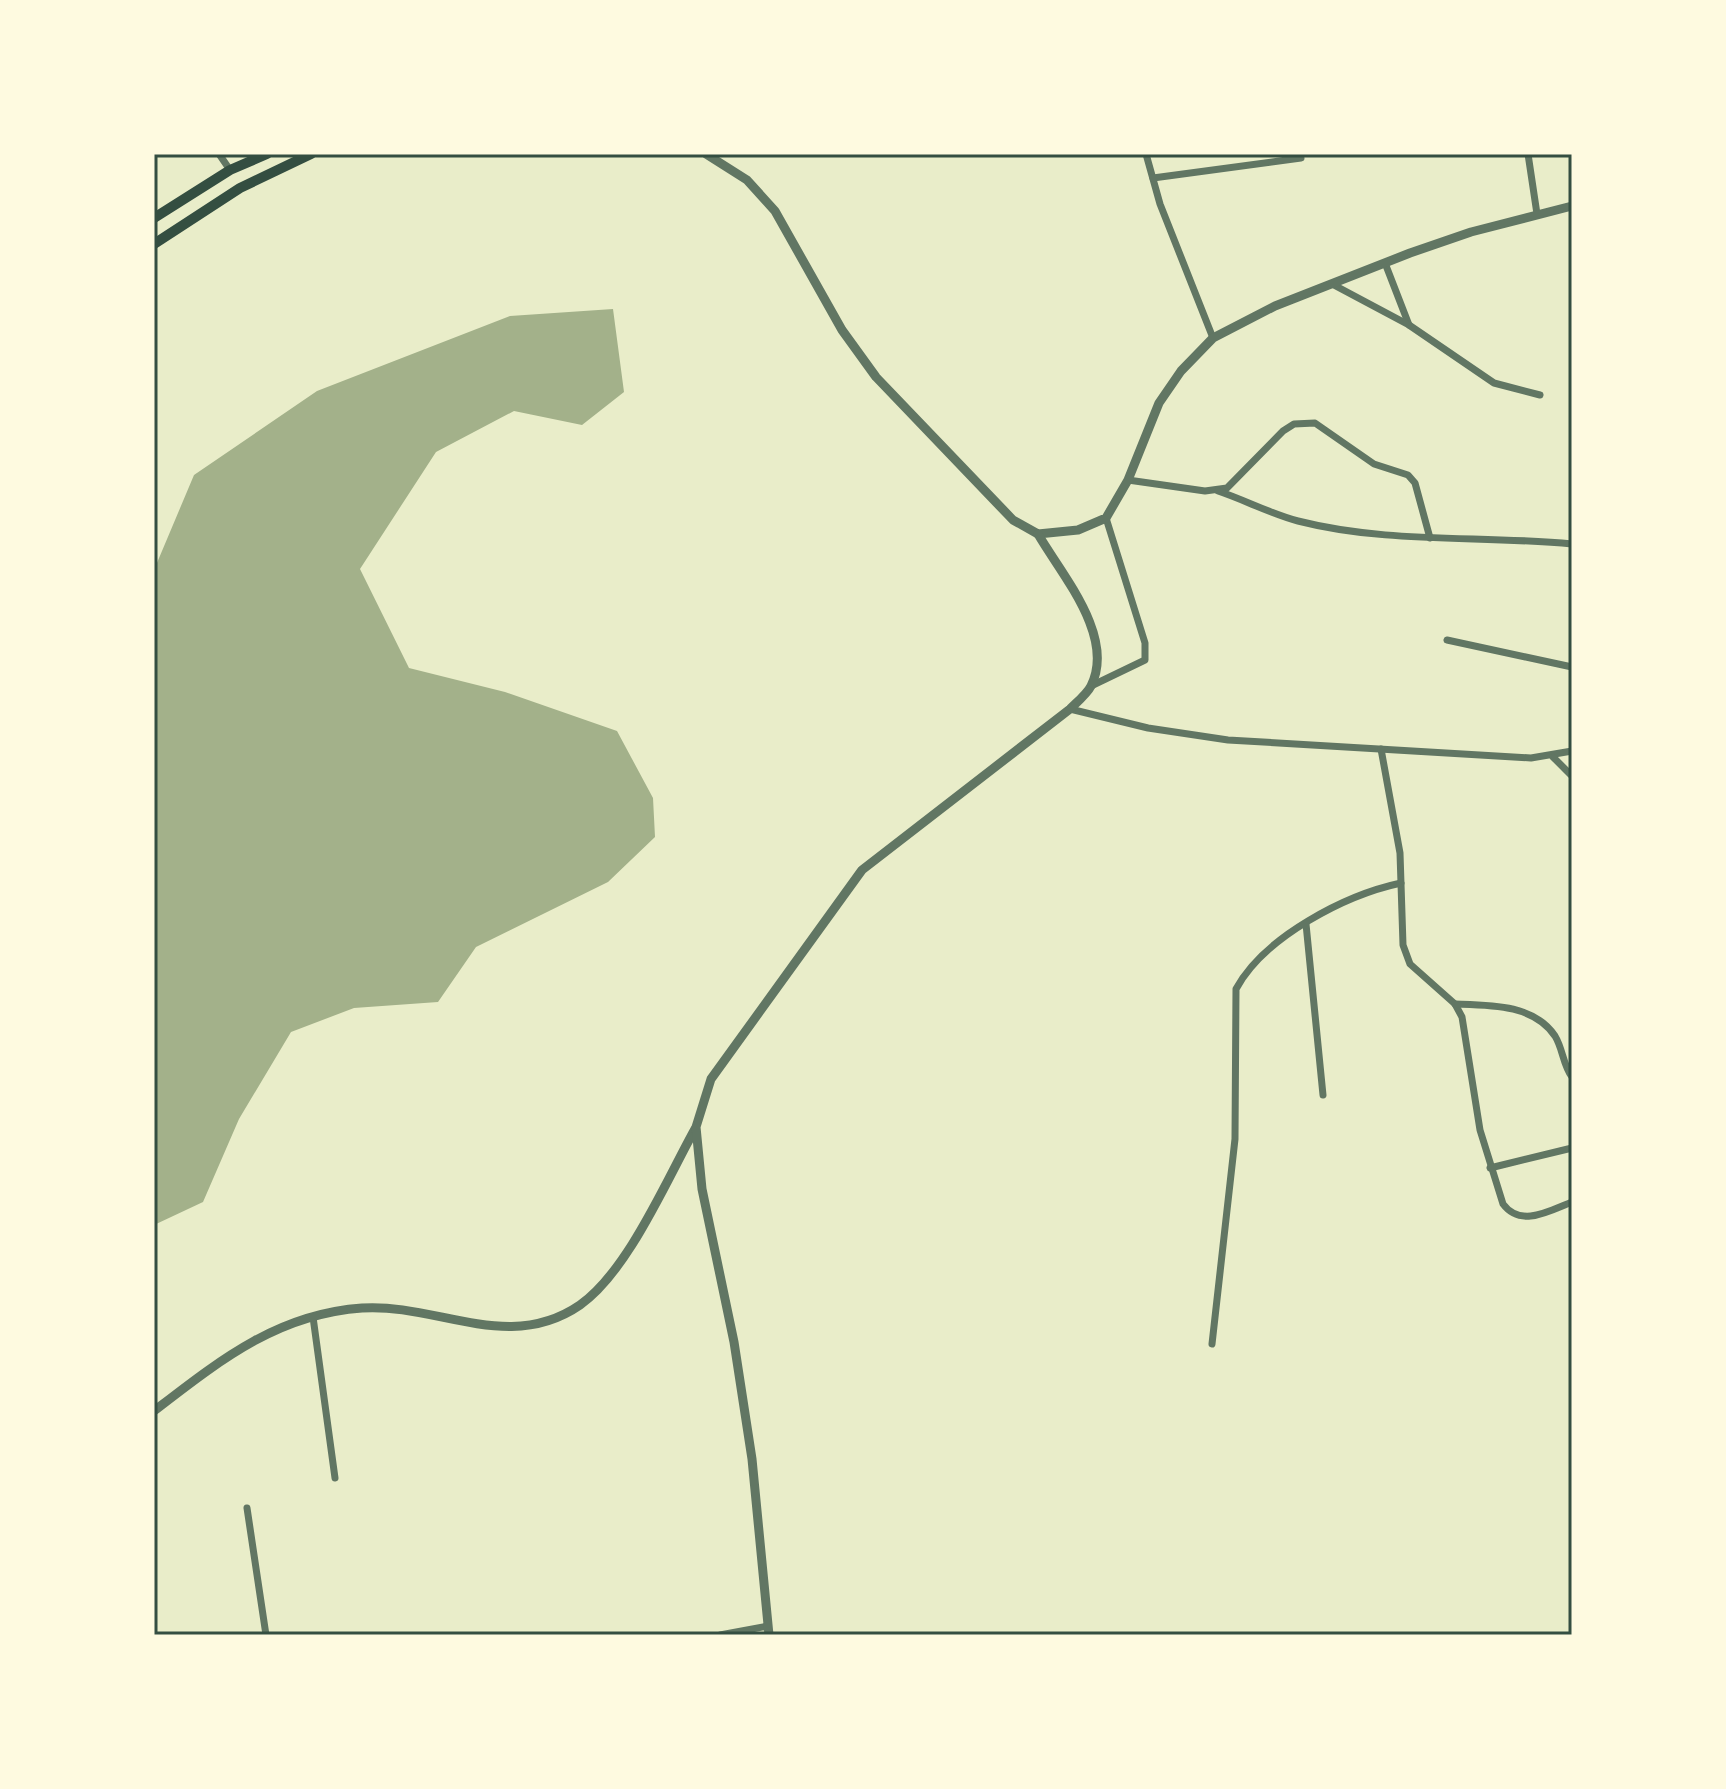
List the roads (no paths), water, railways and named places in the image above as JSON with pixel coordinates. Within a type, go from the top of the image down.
[{"type":"main road","points":[[154,218],[230,170],[267,154]]},
{"type":"main road","points":[[154,244],[240,188],[311,154]]},
{"type":"street","points":[[219,154],[230,170]]},
{"type":"street","points":[[706,154],[747,180],[775,211],[842,330],[876,377],[1013,520],[1038,534],[1089,620],[1097,651],[1091,686]]},
{"type":"street","points":[[1146,154],[1213,338]]},
{"type":"street","points":[[1528,154],[1537,214]]},
{"type":"street","points":[[1153,178],[1301,158]]},
{"type":"street","points":[[1038,534],[1078,530],[1106,518],[1128,480],[1159,403],[1181,371],[1213,338],[1275,306],[1385,263],[1471,232],[1572,206]]},
{"type":"street","points":[[1385,263],[1409,325]]},
{"type":"street","points":[[1332,284],[1409,325],[1494,383],[1540,395]]},
{"type":"street","points":[[1218,491],[1235,482],[1283,431],[1294,424],[1315,423],[1374,464],[1408,475],[1415,483],[1430,538]]},
{"type":"street","points":[[1128,480],[1218,491],[1298,521],[1430,538],[1572,544]]},
{"type":"street","points":[[154,1411],[253,1338],[313,1317],[364,1308],[420,1312],[493,1328],[531,1325],[560,1316],[580,1305],[613,1275],[696,1127],[711,1079],[862,870],[1070,709],[1091,686],[1145,660],[1145,643],[1106,518]]},
{"type":"street","points":[[1447,640],[1572,667]]},
{"type":"street","points":[[1070,709],[1148,728],[1228,740],[1553,757],[1572,751]]},
{"type":"street","points":[[1381,749],[1396,831],[1403,945],[1410,964],[1455,1004],[1462,1017],[1490,1168],[1509,1212],[1523,1217],[1572,1202]]},
{"type":"street","points":[[1553,757],[1572,776]]},
{"type":"street","points":[[1212,1344],[1233,1165],[1236,989],[1246,970],[1343,900],[1401,883]]},
{"type":"street","points":[[1306,924],[1323,1095]]},
{"type":"street","points":[[1455,1004],[1518,1010],[1539,1020],[1556,1037],[1572,1077]]},
{"type":"street","points":[[696,1127],[702,1189],[734,1342],[752,1459],[768,1631],[720,1635]]},
{"type":"street","points":[[1490,1168],[1572,1148]]},
{"type":"street","points":[[313,1317],[335,1478]]},
{"type":"street","points":[[247,1508],[266,1635]]}]
